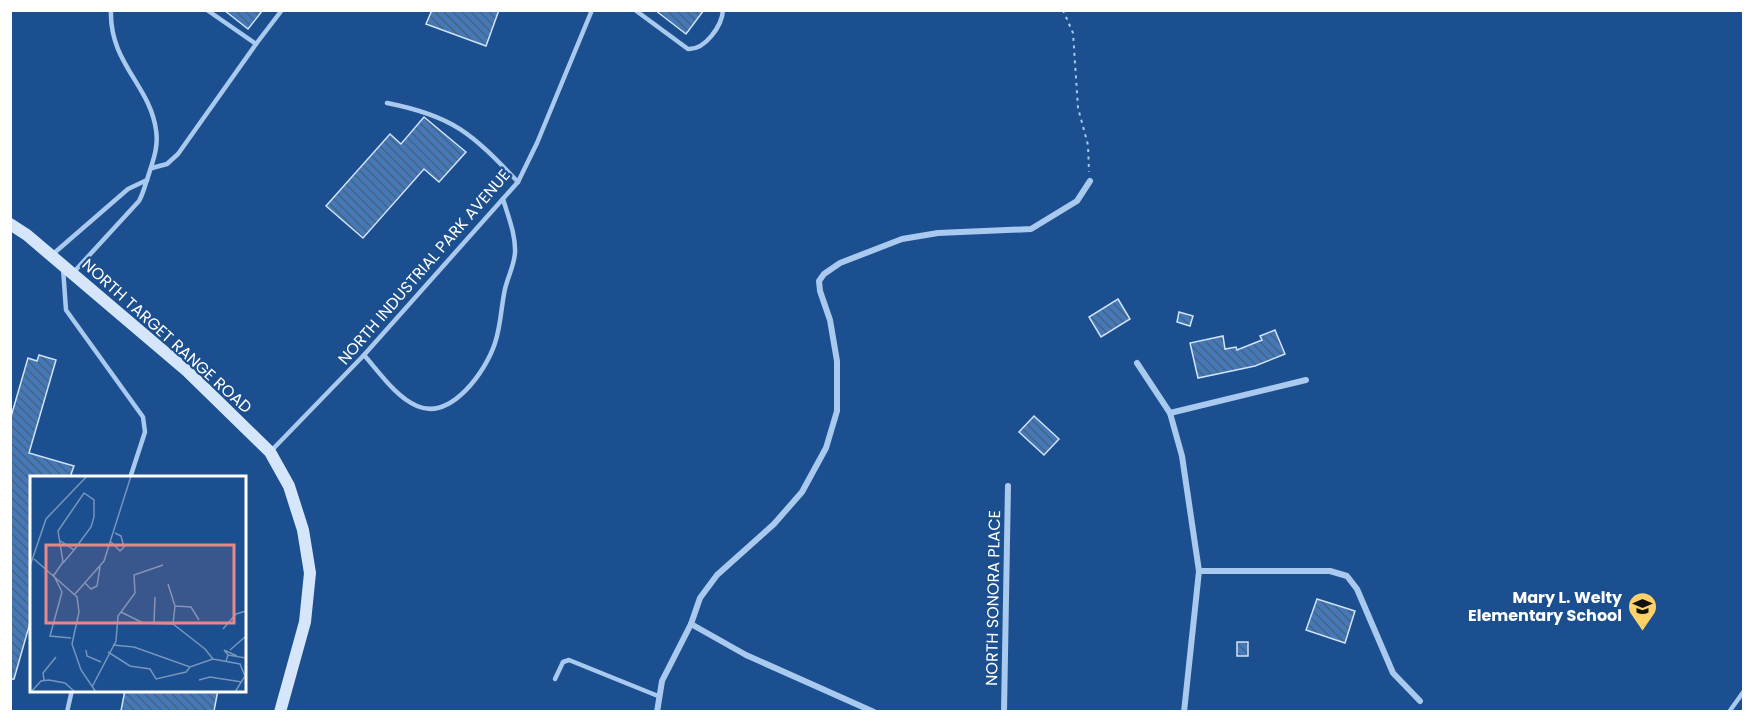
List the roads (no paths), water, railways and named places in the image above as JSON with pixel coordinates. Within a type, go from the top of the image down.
[{"type":"street","points":[[657,711],[658,696],[670,661],[691,624],[700,598],[717,575],[774,524],[802,492],[826,448],[837,411],[837,371],[830,320],[820,291],[819,281],[824,274],[840,263],[902,239],[938,233],[1031,229],[1077,201],[1090,181]]},
{"type":"street","name":"NORTH TARGET RANGE ROAD","points":[[10,216],[27,234],[187,372],[270,452],[293,497],[303,530],[310,573],[305,622],[280,711]]},
{"type":"street","name":"NORTH TARGET RANGE ROAD","points":[[10,224],[27,234]]},
{"type":"street","points":[[1137,363],[1170,413],[1182,456],[1199,571],[1184,711]]},
{"type":"street","points":[[1170,413],[1306,380]]},
{"type":"street","name":"NORTH SONORA PLACE","points":[[1004,711],[1008,486]]},
{"type":"street","points":[[1199,571],[1330,571],[1347,576],[1357,589],[1393,673],[1420,701]]},
{"type":"street","points":[[691,624],[746,655],[874,711]]},
{"type":"lane","points":[[111,10],[112,37],[150,109],[156,130],[152,168],[145,191],[139,201],[67,269],[66,310],[143,417],[145,432],[130,476]]},
{"type":"lane","points":[[207,10],[256,44]]},
{"type":"lane","points":[[152,168],[167,164],[178,154],[282,10]]},
{"type":"lane","name":"NORTH INDUSTRIAL PARK AVENUE","points":[[270,452],[364,355],[518,182],[537,143],[592,10]]},
{"type":"lane","points":[[635,10],[688,49],[693,50],[701,47],[722,19],[723,10]]},
{"type":"lane","points":[[387,103],[422,110],[445,119],[477,140],[518,182]]},
{"type":"lane","points":[[52,256],[128,189],[147,180]]},
{"type":"lane","points":[[364,355],[393,388],[417,406],[433,410],[449,404],[471,384],[487,363],[495,344],[506,287],[513,266],[513,236],[503,199]]},
{"type":"lane","points":[[555,679],[563,662],[569,660],[658,696]]},
{"type":"lane","points":[[1729,711],[1743,691]]},
{"type":"lane","points":[[67,711],[72,692]]},
{"type":"place","name":"Mary L. Welty Elementary School","points":[[1643,632]]}]
